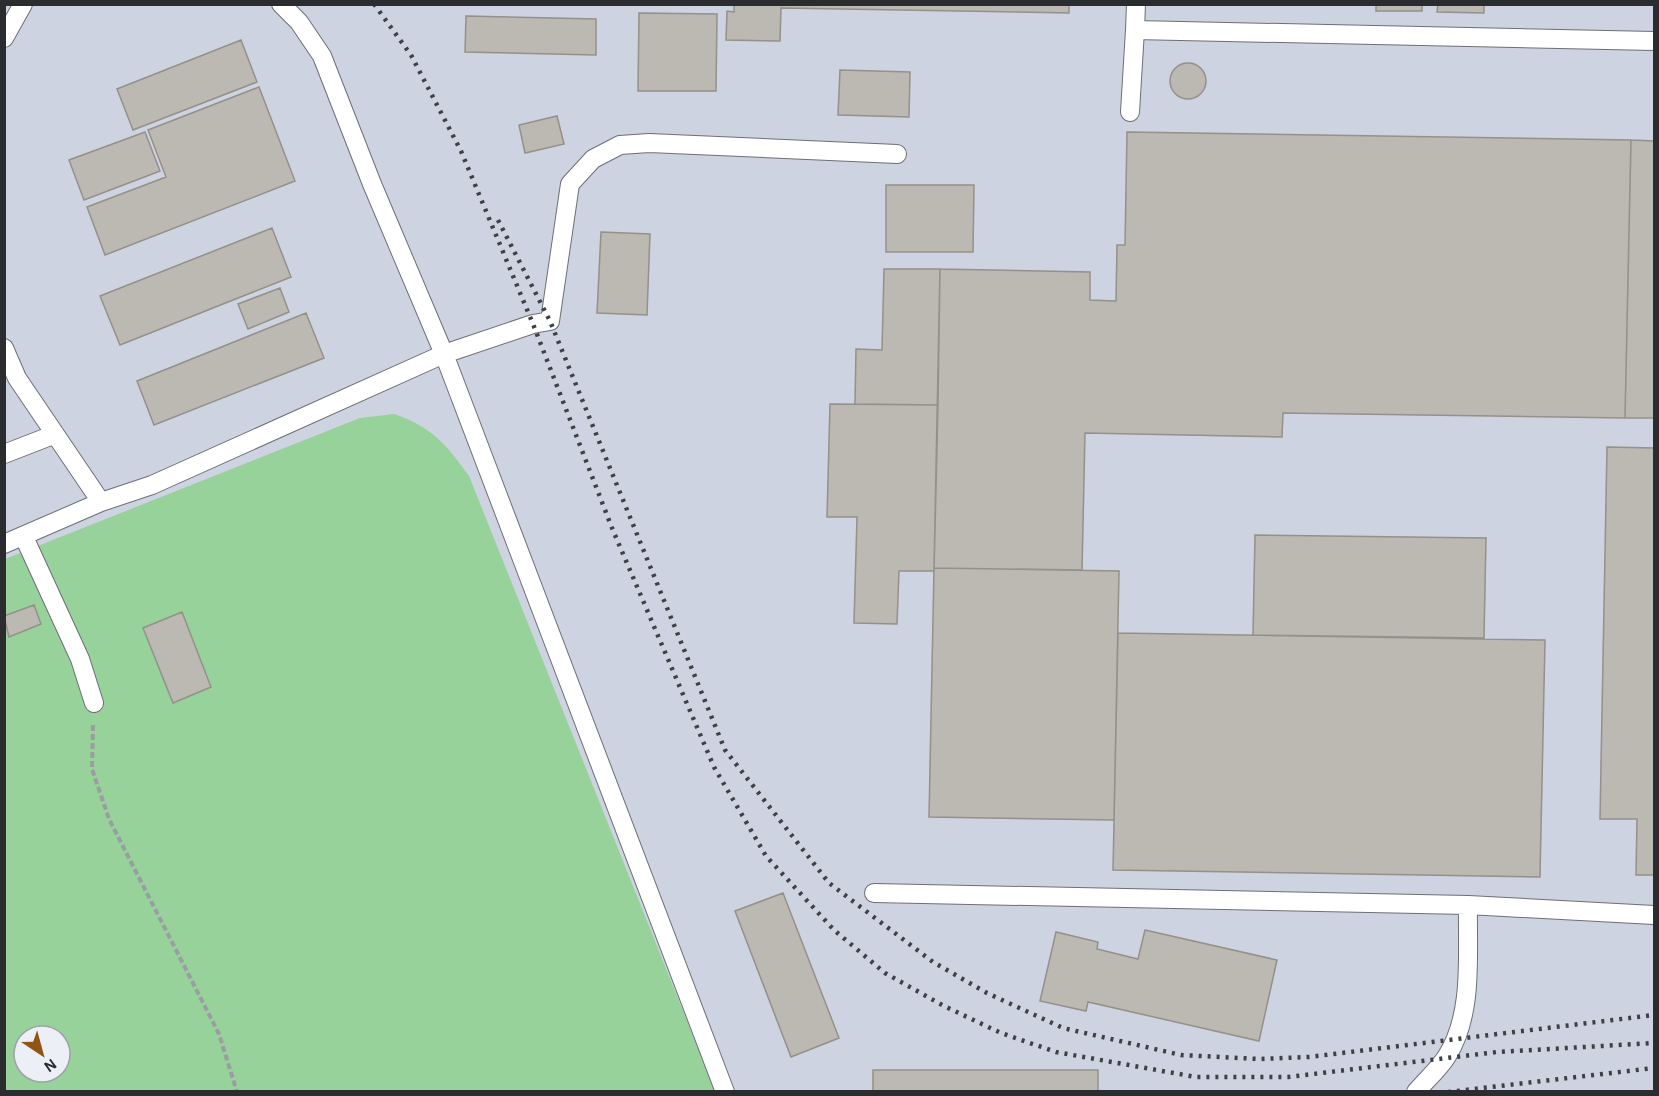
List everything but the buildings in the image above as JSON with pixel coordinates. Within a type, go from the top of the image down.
[{"type":"lane","points":[[4,38],[22,4]]},
{"type":"lane","points":[[281,4],[299,22],[322,56],[372,184],[444,354],[725,1092]]},
{"type":"lane","points":[[1130,112],[1136,4]]},
{"type":"lane","points":[[1135,30],[1654,40]]},
{"type":"lane","points":[[4,544],[101,502],[152,485],[444,354],[533,324],[550,321],[570,184],[592,159],[620,146],[649,143],[897,154]]},
{"type":"lane","points":[[4,348],[17,378],[53,435],[101,502]]},
{"type":"lane","points":[[4,454],[53,435]]},
{"type":"lane","points":[[24,537],[80,659],[94,703]]},
{"type":"lane","points":[[874,892],[1468,905],[1654,915]]},
{"type":"lane","points":[[1416,1092],[1447,1058],[1464,1011],[1468,905]]},
{"type":"path","points":[[94,703],[92,769],[109,819],[219,1034],[237,1092]]},
{"type":"shaded area","points":[[5,5],[1654,5],[1654,1091],[5,1092]]},
{"type":"green space","points":[[394,414],[428,431],[445,446],[469,476],[715,1091],[5,1092],[5,559],[360,418]]},
{"type":"railway","points":[[374,4],[411,55],[461,151],[533,324],[612,528],[714,767],[766,856],[834,930],[885,973],[944,1006],[1001,1033],[1056,1052],[1196,1077],[1288,1077],[1497,1052],[1654,1043]]},
{"type":"railway","points":[[498,220],[550,321],[725,750],[829,883],[933,962],[987,993],[1063,1028],[1181,1055],[1259,1059],[1309,1057],[1654,1015]]},
{"type":"railway","points":[[1448,1092],[1654,1068]]}]
